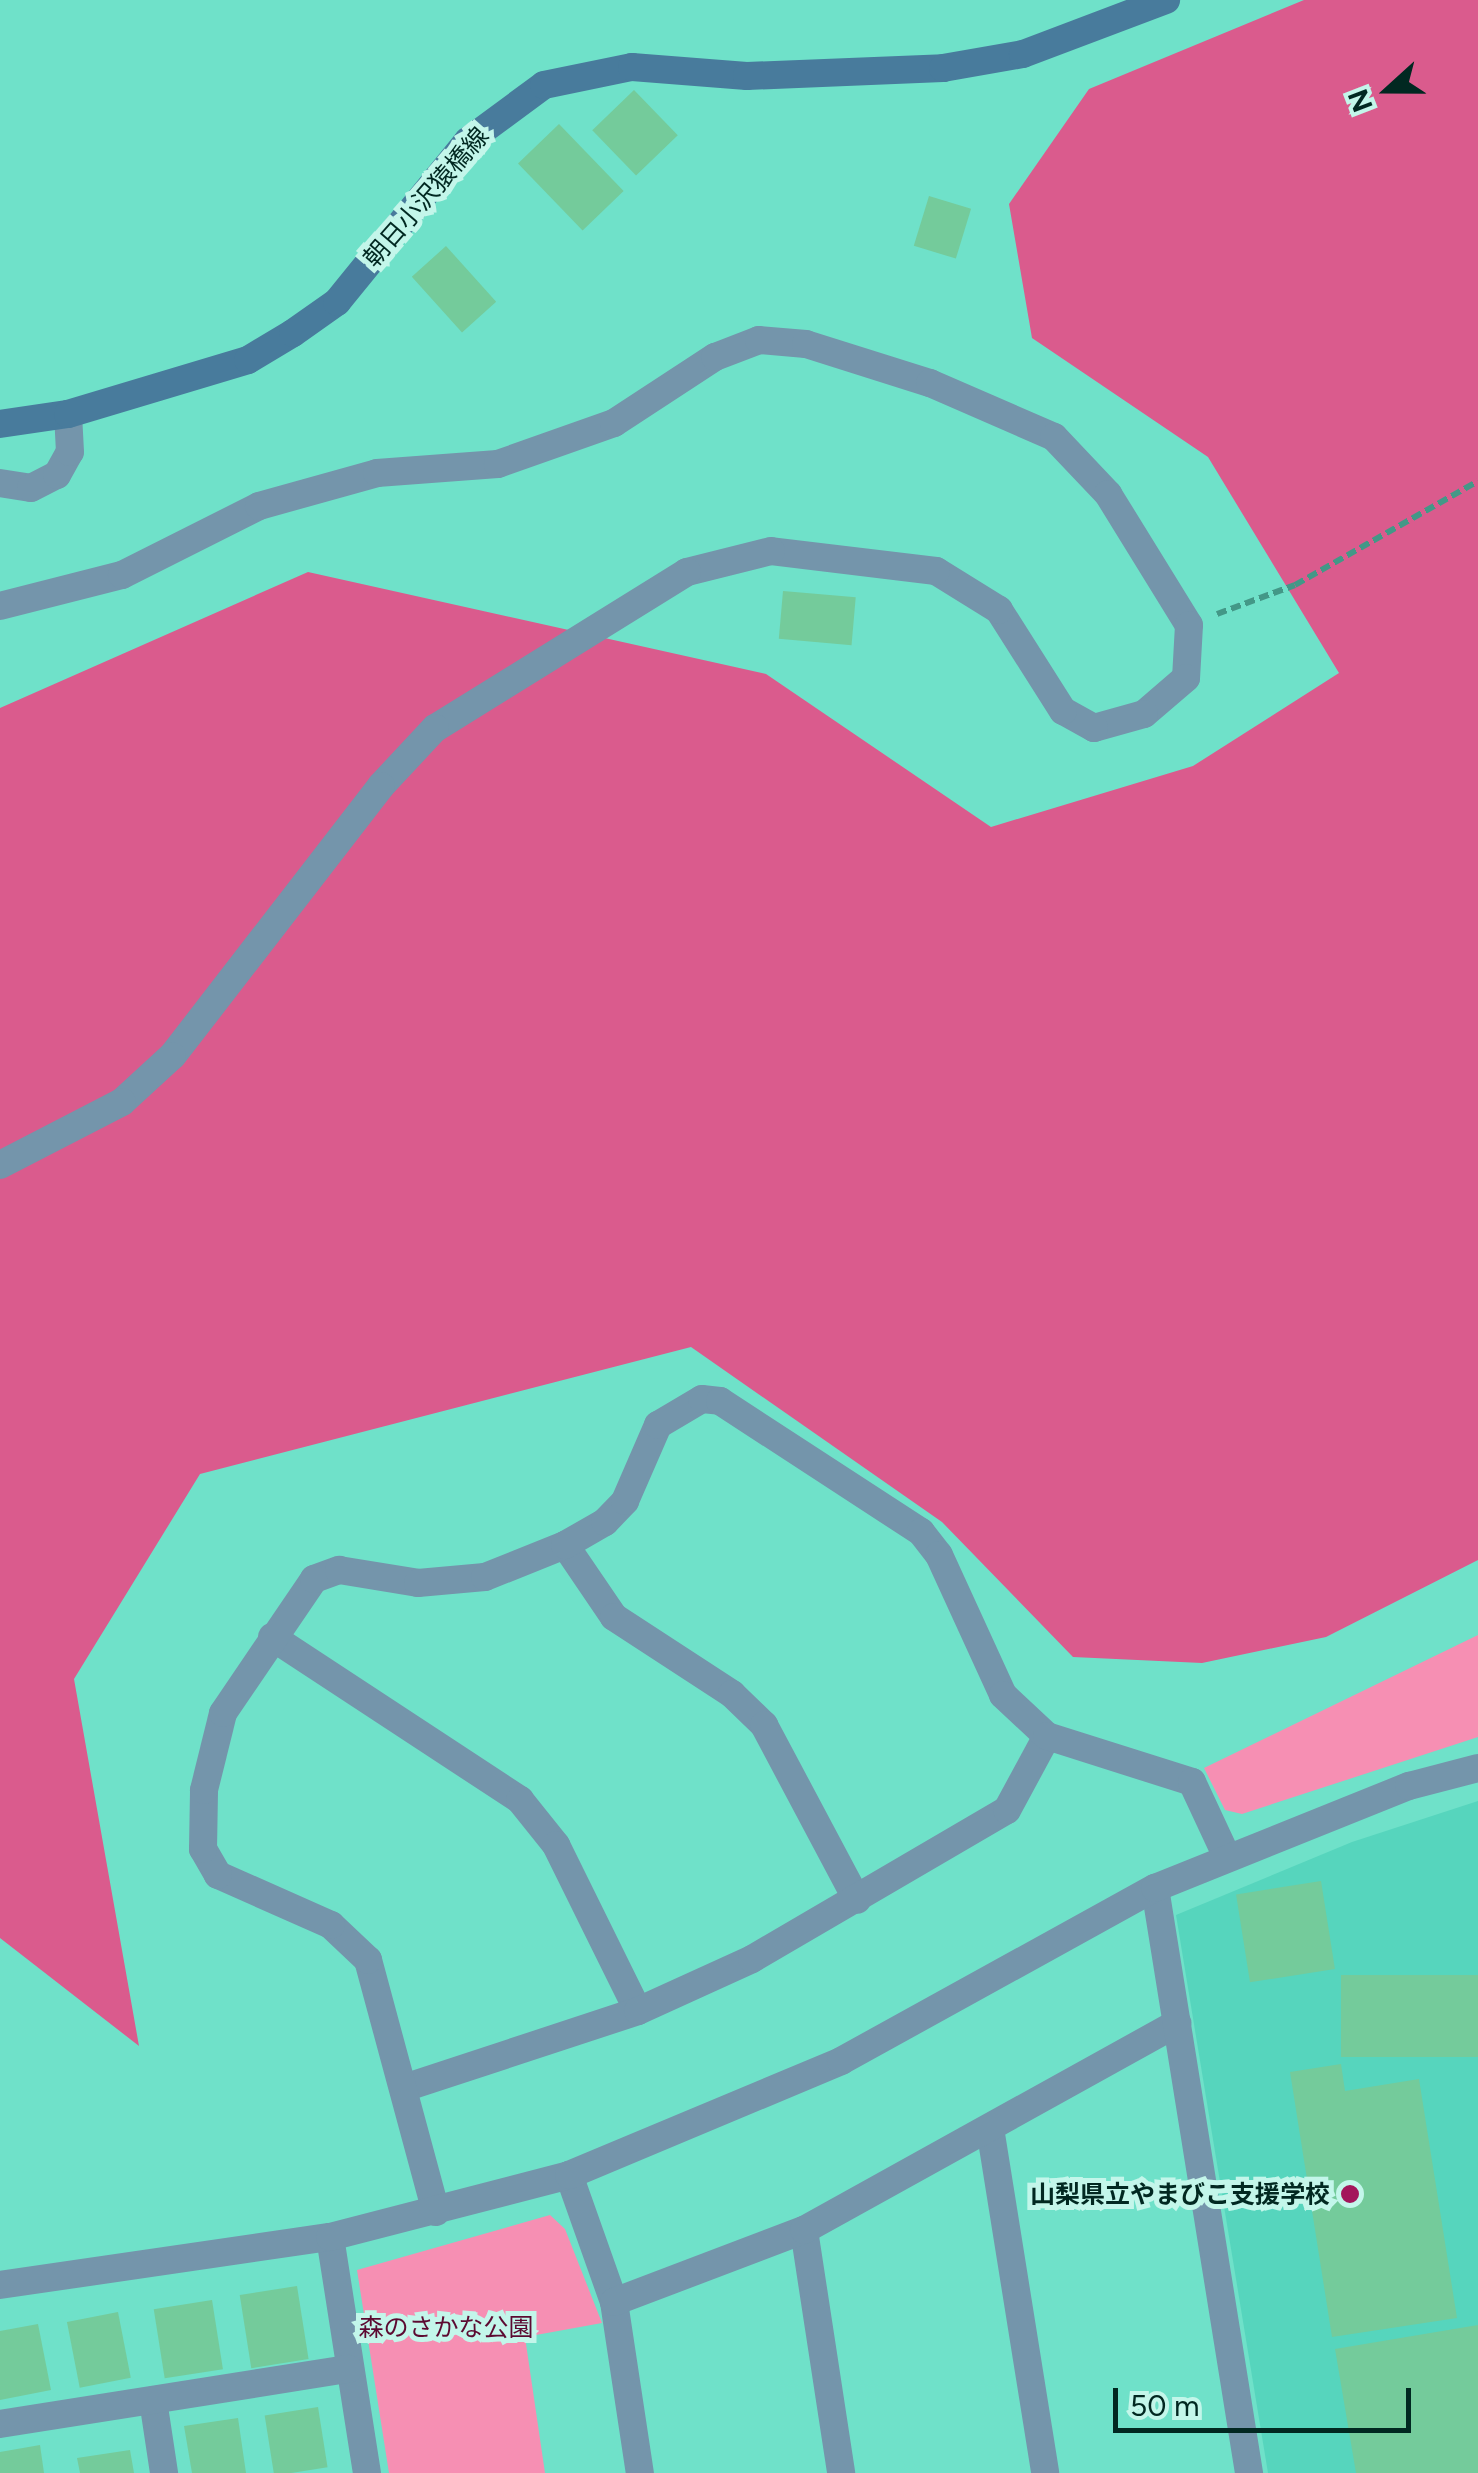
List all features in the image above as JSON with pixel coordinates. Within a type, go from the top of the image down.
[{"type":"main road","name":"朝日小沢猿橋線","points":[[0,424],[68,414],[248,360],[294,333],[337,302],[468,141],[544,85],[632,66],[747,76],[943,68],[1023,54],[1166,0]]},
{"type":"street","points":[[0,606],[122,576],[259,506],[377,474],[498,464],[614,424],[715,357],[759,340],[806,344],[930,383],[1054,437],[1108,494],[1189,625],[1186,678],[1144,714],[1094,728],[1063,711],[998,610],[936,571],[771,551],[687,572],[435,728],[382,786],[172,1056],[122,1102],[0,1165]]},
{"type":"street","points":[[0,483],[31,488],[57,475],[70,452],[68,414]]},
{"type":"street","points":[[436,2212],[368,1960],[349,1937],[240,1889],[218,1875],[203,1849],[204,1790],[223,1713],[314,1580],[339,1570],[418,1583],[485,1577],[564,1545],[605,1522],[625,1501],[658,1425],[702,1399],[720,1400],[921,1532],[939,1555],[1002,1695],[1047,1736],[1192,1782],[1227,1858]]},
{"type":"street","points":[[564,1545],[614,1617],[732,1694],[764,1725],[857,1900]]},
{"type":"street","points":[[272,1637],[520,1800],[556,1845],[638,2010]]},
{"type":"street","points":[[404,2088],[638,2010],[752,1960],[1007,1810],[1047,1736]]},
{"type":"street","points":[[0,2285],[330,2237],[569,2175],[841,2061],[1155,1888],[1409,1786],[1478,1768]]},
{"type":"street","points":[[1155,1888],[1249,2473]]},
{"type":"street","points":[[614,2302],[804,2230],[1177,2023]]},
{"type":"street","points":[[990,2128],[1045,2473]]},
{"type":"street","points":[[569,2175],[614,2302],[640,2473]]},
{"type":"street","points":[[804,2230],[841,2473]]},
{"type":"street","points":[[330,2237],[368,2473]]},
{"type":"street","points":[[0,2424],[349,2369]]},
{"type":"street","points":[[153,2400],[164,2473]]},
{"type":"path","points":[[1189,625],[1295,585],[1478,481]]},
{"type":"shaded area","points":[[1304,0],[1478,0],[1478,1560],[1326,1637],[1202,1663],[1073,1657],[942,1522],[691,1347],[200,1474],[74,1679],[139,2046],[0,1938],[0,708],[308,572],[766,674],[991,827],[1193,766],[1339,673],[1208,457],[1032,338],[1009,204],[1089,89]]},
{"type":"shaded area","name":"山梨県立やまびこ支援学校","points":[[1478,1801],[1478,2473],[1268,2473],[1176,1915],[1352,1842]]},
{"type":"green space","points":[[1478,1635],[1478,1737],[1242,1814],[1225,1810],[1204,1768]]},
{"type":"green space","name":"森のさかな公園","points":[[550,2215],[565,2229],[602,2323],[525,2337],[545,2473],[389,2473],[357,2270]]},
{"type":"building","points":[[634,90],[678,135],[636,176],[592,130]]},
{"type":"building","points":[[559,124],[624,191],[583,230],[518,164]]},
{"type":"building","points":[[929,196],[971,209],[956,259],[914,246]]},
{"type":"building","points":[[446,246],[496,302],[462,333],[412,277]]},
{"type":"building","points":[[783,591],[856,597],[852,645],[779,639]]},
{"type":"building","points":[[1321,1881],[1335,1969],[1250,1982],[1236,1894]]},
{"type":"building","points":[[1341,1975],[1478,1975],[1478,2057],[1341,2057]]},
{"type":"building","points":[[1341,2064],[1345,2091],[1419,2079],[1457,2318],[1332,2337],[1290,2072]]},
{"type":"building","points":[[297,2286],[309,2359],[251,2368],[240,2295]]},
{"type":"building","points":[[212,2300],[223,2369],[165,2378],[154,2309]]},
{"type":"building","points":[[118,2312],[131,2378],[80,2388],[67,2322]]},
{"type":"building","points":[[38,2324],[51,2390],[0,2400],[0,2331]]},
{"type":"building","points":[[1478,2325],[1478,2473],[1356,2473],[1335,2349]]},
{"type":"building","points":[[318,2407],[328,2467],[274,2473],[265,2415]]},
{"type":"building","points":[[238,2418],[246,2473],[192,2473],[184,2426]]},
{"type":"building","points":[[40,2445],[44,2473],[0,2473],[0,2452]]},
{"type":"building","points":[[130,2450],[134,2473],[80,2473],[77,2458]]},
{"type":"place","name":"山梨県立やまびこ支援学校","points":[[1350,2194]]}]
